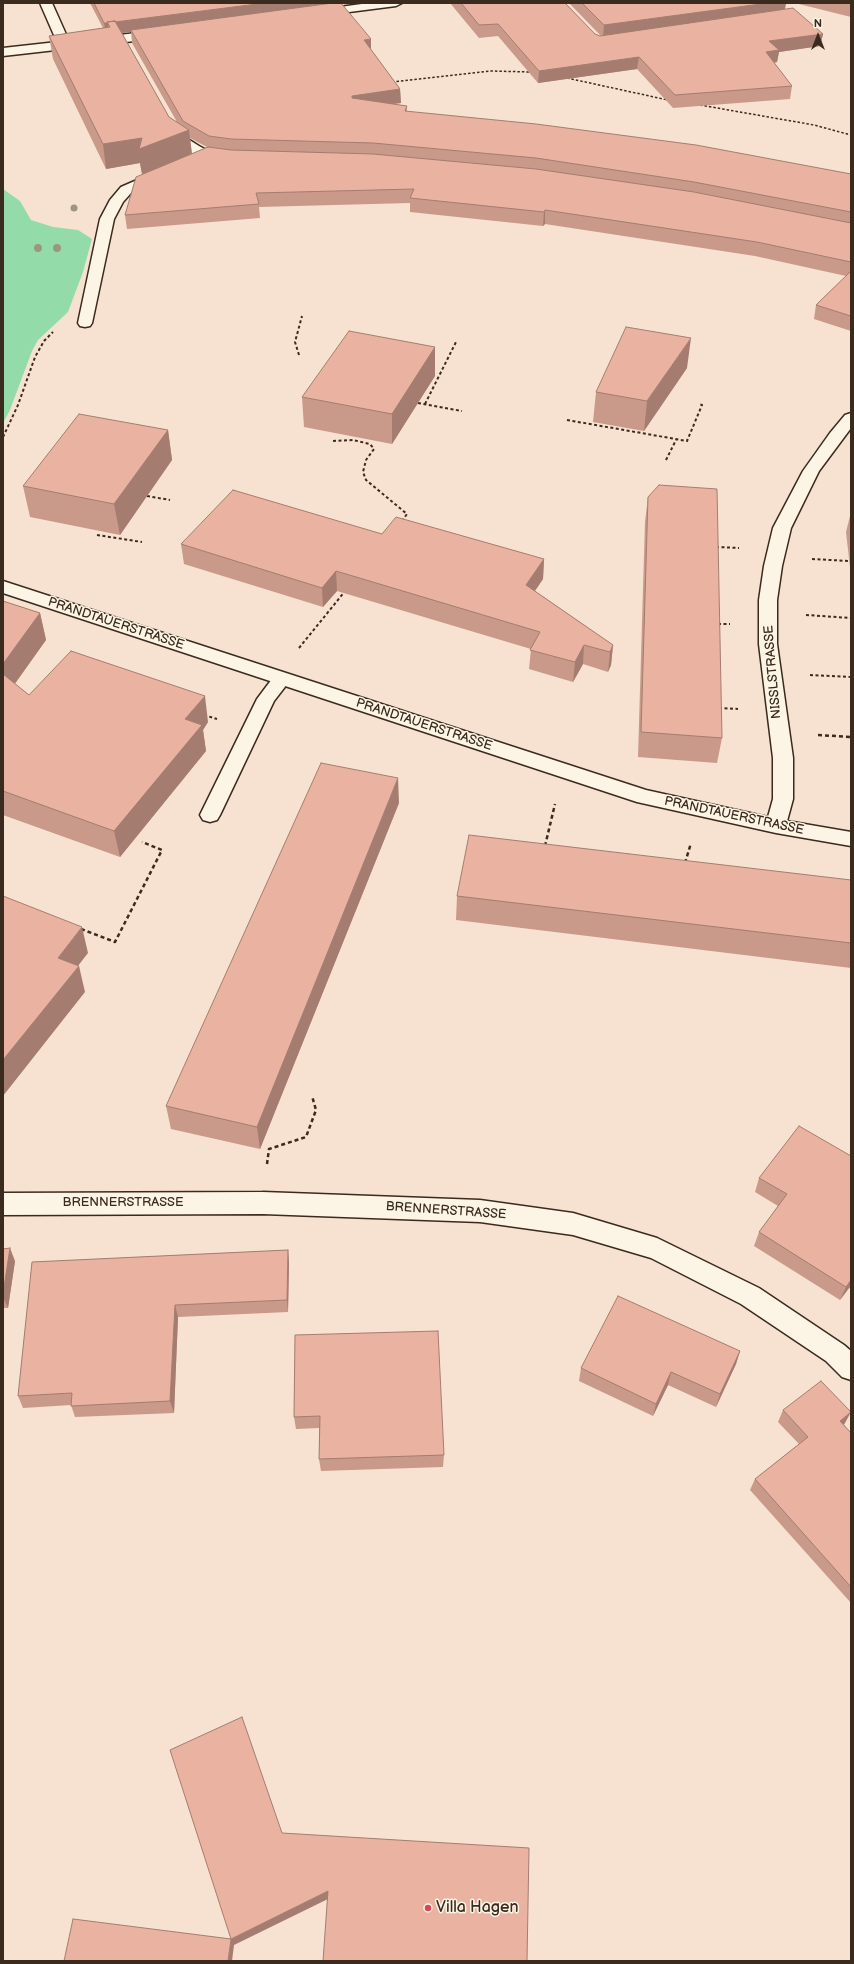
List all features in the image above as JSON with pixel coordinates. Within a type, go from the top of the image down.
[{"type":"street","points":[[46,3],[64,44]]},
{"type":"street","points":[[304,15],[396,3]]},
{"type":"street","points":[[3,52],[174,32]]},
{"type":"street","points":[[123,39],[129,51]]},
{"type":"street","points":[[167,118],[178,138],[194,149],[207,155],[238,159]]},
{"type":"street","points":[[188,162],[207,155]]},
{"type":"street","points":[[85,323],[107,219],[117,200],[126,190],[140,182],[175,168]]},
{"type":"street","name":"NISSLSTRASSE","points":[[776,826],[782,799],[783,758],[768,644],[768,600],[773,566],[782,528],[811,471],[851,418]]},
{"type":"street","name":"PRANDTAUERSTRASSE","points":[[3,587],[644,797],[776,826],[851,839]]},
{"type":"street","points":[[210,816],[266,699],[282,679]]},
{"type":"street","name":"BRENNERSTRASSE","points":[[3,1204],[302,1204],[480,1211],[573,1224],[656,1249],[750,1296],[835,1353],[851,1368]]},
{"type":"path","points":[[392,82],[491,71],[536,72]]},
{"type":"path","points":[[561,77],[672,100]]},
{"type":"path","points":[[694,104],[814,125],[851,135]]},
{"type":"path","points":[[298,355],[295,342],[299,322],[302,316]]},
{"type":"path","points":[[3,438],[18,405],[35,357],[44,342],[58,327],[66,324],[85,323]]},
{"type":"path","points":[[425,404],[456,342]]},
{"type":"path","points":[[418,403],[462,411]]},
{"type":"path","points":[[566,420],[676,440],[687,440],[702,405],[698,404]]},
{"type":"path","points":[[333,441],[353,440],[370,444],[374,449],[366,460],[363,472],[366,480],[407,514],[397,526]]},
{"type":"path","points":[[666,460],[676,440]]},
{"type":"path","points":[[147,496],[170,500]]},
{"type":"path","points":[[97,535],[142,542]]},
{"type":"path","points":[[714,547],[740,548]]},
{"type":"path","points":[[805,558],[849,561]]},
{"type":"path","points":[[297,650],[347,588]]},
{"type":"path","points":[[800,615],[851,618]]},
{"type":"path","points":[[715,624],[731,624]]},
{"type":"path","points":[[803,674],[851,677]]},
{"type":"path","points":[[716,708],[744,709]]},
{"type":"path","points":[[198,713],[219,720]]},
{"type":"path","points":[[812,734],[851,737]]},
{"type":"path","points":[[544,853],[556,801]]},
{"type":"path","points":[[685,865],[692,837]]},
{"type":"path","points":[[77,928],[115,942],[162,850],[142,842]]},
{"type":"path","points":[[267,1169],[269,1149],[306,1137],[316,1110],[312,1096]]},
{"type":"green space","points":[[3,189],[20,201],[31,220],[53,227],[78,230],[92,239],[83,272],[68,312],[38,340],[32,351],[10,410],[3,423]]},
{"type":"building","points":[[94,3],[265,3],[104,23]]},
{"type":"building","points":[[341,3],[371,39],[364,40],[400,89],[352,96],[352,98],[407,106],[405,111],[536,124],[696,145],[851,174],[851,212],[694,182],[536,158],[373,143],[231,139],[209,136],[183,121],[131,30]]},
{"type":"building","points":[[461,3],[565,3],[595,34],[600,36],[793,8],[823,34],[769,41],[779,50],[766,52],[792,86],[675,95],[639,57],[539,71],[498,24],[479,25]]},
{"type":"building","points":[[582,3],[768,3],[604,25]]},
{"type":"building","points":[[115,21],[169,117],[189,130],[139,149],[142,138],[103,144],[49,36],[110,27],[107,22]]},
{"type":"building","points":[[208,147],[231,150],[373,154],[536,169],[694,192],[851,223],[851,262],[757,242],[545,210],[544,212],[410,198],[414,189],[256,193],[259,204],[125,215],[136,177]]},
{"type":"building","points":[[851,271],[851,316],[816,305]]},
{"type":"building","points":[[626,327],[691,338],[647,401],[596,392]]},
{"type":"building","points":[[349,331],[435,347],[392,414],[302,397]]},
{"type":"building","points":[[79,414],[168,430],[114,504],[23,486]]},
{"type":"building","points":[[659,485],[717,489],[722,738],[641,732],[648,497]]},
{"type":"building","points":[[233,490],[382,534],[396,517],[544,559],[526,585],[613,645],[610,652],[584,645],[575,662],[530,650],[540,632],[336,571],[322,588],[181,544]]},
{"type":"building","points":[[3,601],[40,613],[3,664]]},
{"type":"building","points":[[71,651],[205,696],[185,719],[202,725],[114,831],[3,791],[3,674],[29,695]]},
{"type":"building","points":[[321,763],[398,778],[257,1127],[166,1106]]},
{"type":"building","points":[[469,835],[851,880],[851,943],[457,896]]},
{"type":"building","points":[[3,896],[82,927],[58,958],[79,966],[3,1060]]},
{"type":"building","points":[[799,1126],[851,1156],[851,1280],[846,1287],[759,1232],[787,1194],[759,1178]]},
{"type":"building","points":[[10,1248],[3,1294],[3,1249]]},
{"type":"building","points":[[288,1250],[287,1300],[175,1305],[170,1401],[71,1406],[72,1393],[18,1396],[32,1262]]},
{"type":"building","points":[[618,1296],[740,1351],[720,1394],[671,1372],[656,1404],[581,1368]]},
{"type":"building","points":[[438,1331],[444,1455],[319,1459],[320,1416],[294,1417],[295,1335]]},
{"type":"building","points":[[821,1381],[851,1412],[840,1421],[851,1433],[851,1587],[755,1479],[808,1437],[783,1410]]},
{"type":"building","points":[[242,1717],[282,1833],[529,1848],[527,1961],[323,1961],[328,1891],[231,1939],[170,1750]]},
{"type":"building","points":[[73,1919],[231,1939],[228,1961],[64,1961]]},
{"type":"place","name":"Villa Hagen","points":[[428,1908]]}]
